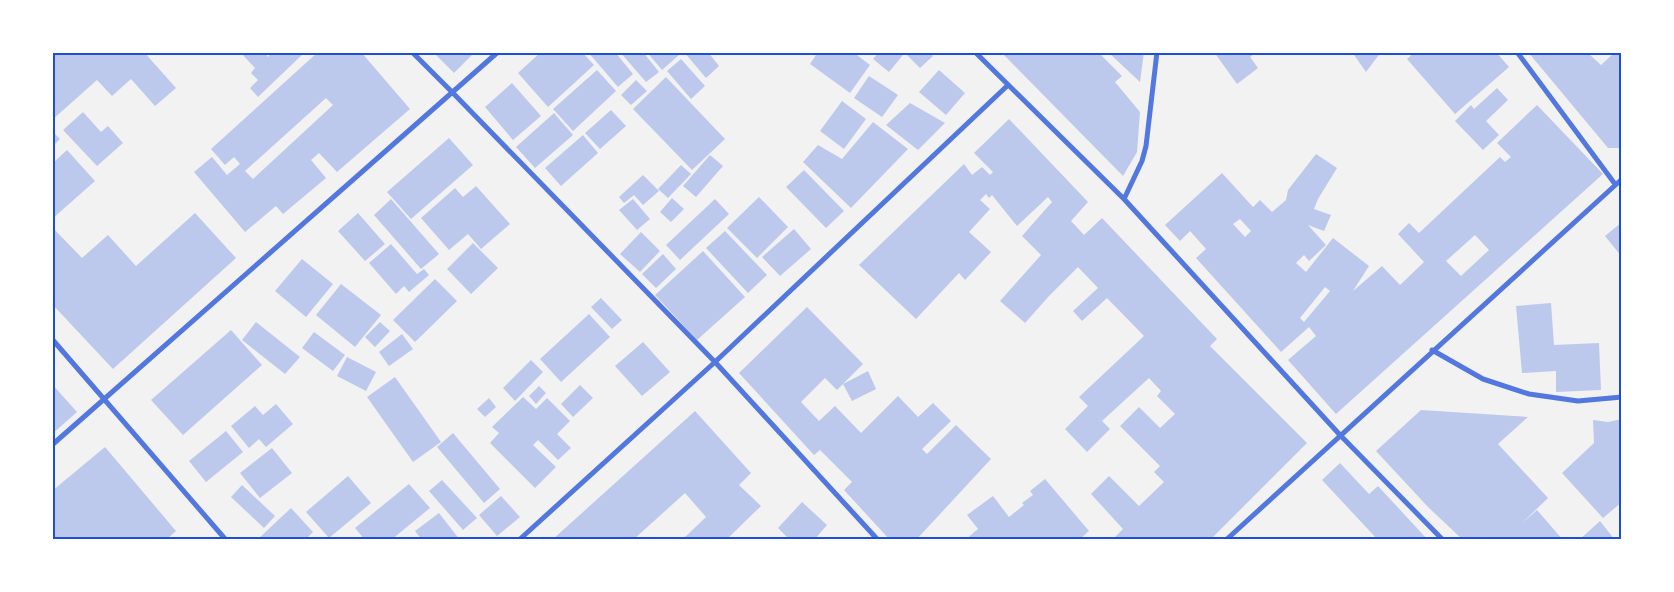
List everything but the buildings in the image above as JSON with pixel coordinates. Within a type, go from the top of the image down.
[{"type":"street","points":[[412,52],[715,362],[878,540]]},
{"type":"street","points":[[52,445],[498,52]]},
{"type":"street","points":[[975,52],[1007,86],[1124,199],[1340,435],[1442,540]]},
{"type":"street","points":[[1124,199],[1142,161],[1146,146],[1156,52]]},
{"type":"street","points":[[1517,52],[1615,184]]},
{"type":"street","points":[[519,540],[715,362],[1007,86]]},
{"type":"street","points":[[1226,540],[1622,178]]},
{"type":"street","points":[[52,339],[226,540]]},
{"type":"street","points":[[1432,350],[1483,379],[1529,394],[1578,401],[1622,397]]}]
